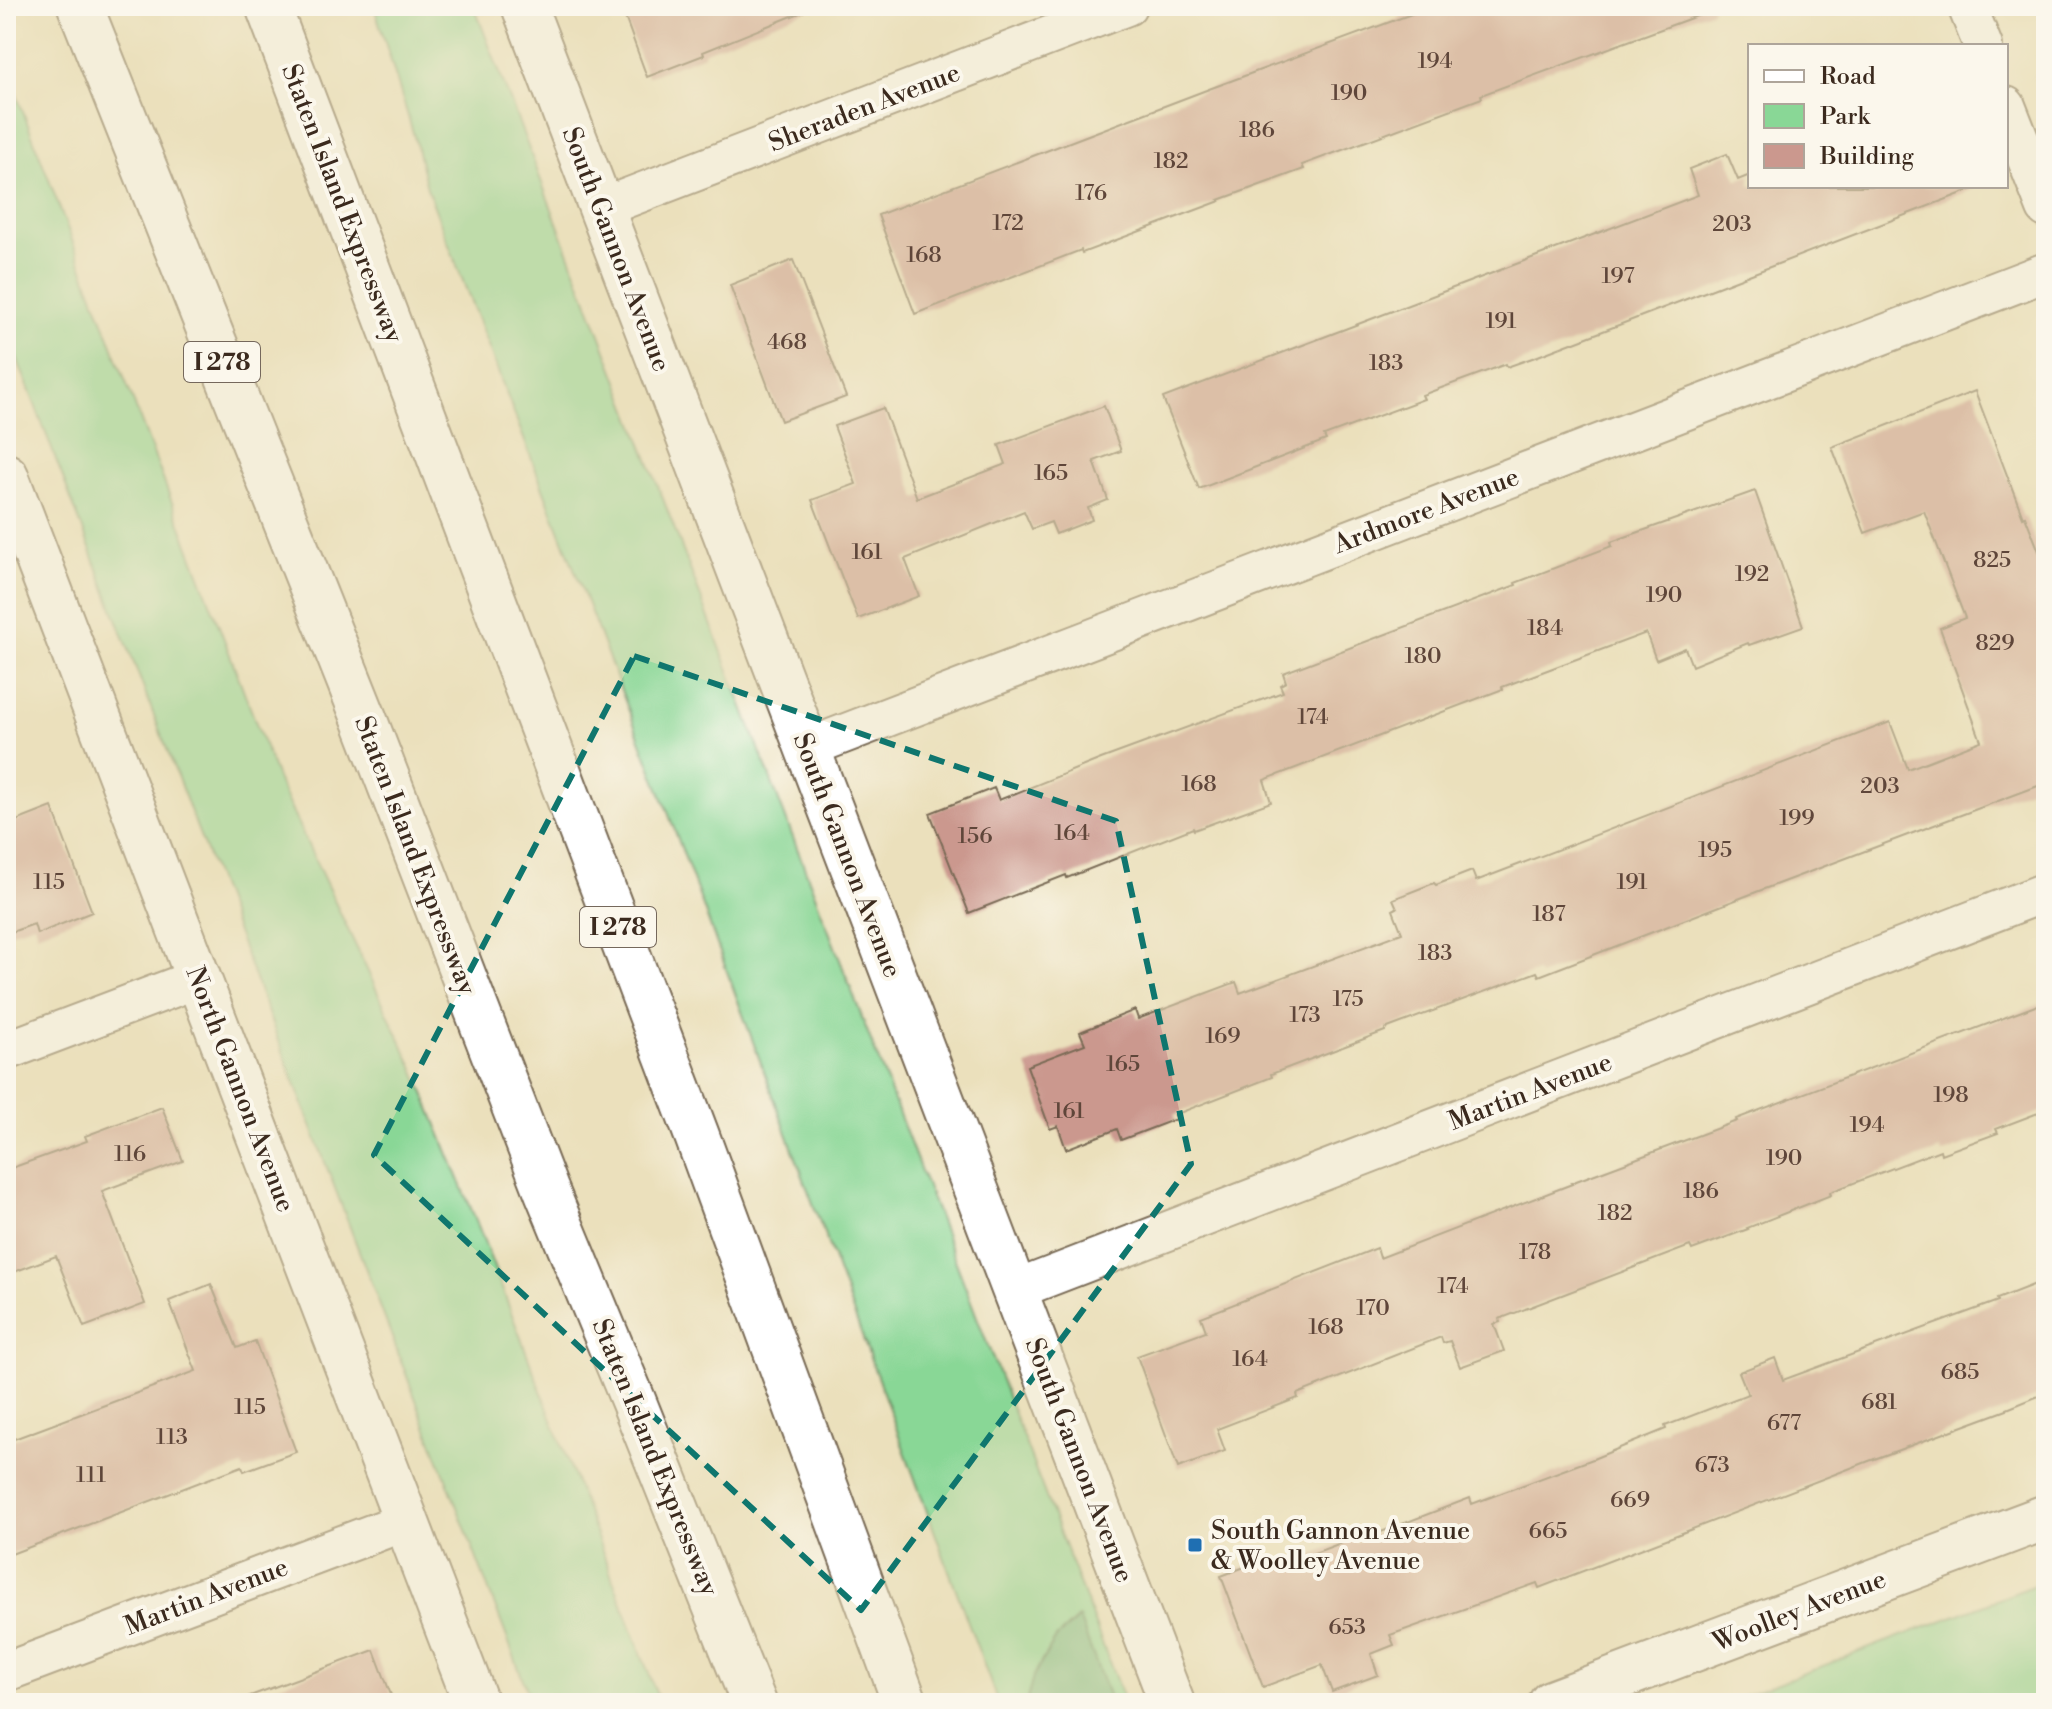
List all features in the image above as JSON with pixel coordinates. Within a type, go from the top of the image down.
[{"type":"main road","name":"Staten Island Expressway","points":[[80,6],[364,718],[547,1192],[754,1703]]},
{"type":"main road","name":"Staten Island Expressway","points":[[268,6],[692,1121],[905,1703]]},
{"type":"main road","name":"South Gannon Avenue","points":[[524,6],[1172,1703]]},
{"type":"main road","name":"North Gannon Avenue","points":[[6,476],[476,1703]]},
{"type":"main road","name":"Woolley Avenue","points":[[1551,1703],[2046,1517]]},
{"type":"street","name":"Sheraden Avenue","points":[[601,208],[1127,6]]},
{"type":"street","points":[[1967,6],[1982,44]]},
{"type":"street","points":[[2008,111],[2046,208]]},
{"type":"street","name":"Ardmore Avenue","points":[[807,748],[2046,272]]},
{"type":"street","name":"Martin Avenue","points":[[1015,1290],[2046,892]]},
{"type":"street","points":[[6,1051],[199,978]]},
{"type":"street","name":"Martin Avenue","points":[[6,1672],[406,1521]]},
{"type":"highlighted area","points":[[634,656],[1116,821],[1191,1164],[861,1610],[374,1155]]},
{"type":"green space","points":[[374,6],[474,6],[1125,1703],[1111,1703],[1078,1618],[1044,1656],[1026,1703],[998,1703],[665,804],[427,188]]},
{"type":"green space","points":[[6,67],[280,786],[414,1069],[479,1228],[660,1703],[532,1703],[6,329]]},
{"type":"green space","points":[[2046,1581],[2046,1703],[1725,1703]]},
{"type":"green space","points":[[1079,1618],[1111,1703],[1026,1703],[1033,1677],[1056,1638]]},
{"type":"building","points":[[621,6],[812,6],[812,8],[647,77]]},
{"type":"building","points":[[1433,6],[1712,6],[1713,10],[1481,95],[1482,98],[1302,165],[1304,169],[915,314],[878,215]]},
{"type":"building","points":[[1727,154],[1738,180],[1748,176],[1748,188],[1973,189],[1538,356],[1507,367],[1506,364],[1422,395],[1424,399],[1324,436],[1326,440],[1199,489],[1163,398],[1698,195],[1689,169]]},
{"type":"building","points":[[793,260],[846,397],[781,421],[730,285]]},
{"type":"building","points":[[1975,391],[2046,569],[2046,783],[1539,976],[1537,972],[1385,1029],[1271,1074],[1272,1077],[1174,1115],[1176,1119],[1121,1140],[1117,1129],[1066,1149],[1058,1126],[1050,1129],[1027,1066],[1085,1044],[1080,1032],[1135,1010],[1138,1019],[1236,982],[1240,993],[1402,933],[1393,910],[1397,908],[1393,899],[1472,871],[1476,881],[1890,722],[1908,769],[1981,741],[1940,628],[1965,618],[1924,511],[1865,533],[1832,447]]},
{"type":"building","points":[[1104,406],[1121,451],[1094,461],[1108,500],[1088,508],[1092,520],[1056,534],[1051,522],[1032,529],[1024,511],[905,559],[919,596],[858,619],[812,500],[856,484],[834,426],[883,408],[917,498],[1006,464],[999,445]]},
{"type":"building","points":[[1755,491],[1803,626],[1748,643],[1692,666],[1685,648],[1656,660],[1646,633],[1264,780],[1271,802],[1193,828],[969,913],[930,813],[994,788],[999,800],[1283,692],[1280,685],[1286,682],[1283,673],[1516,585],[1612,546],[1611,542]]},
{"type":"building","points":[[52,807],[92,912],[37,934],[34,924],[6,934],[6,825]]},
{"type":"building","points":[[2046,1002],[2046,1110],[1996,1129],[1998,1133],[1941,1154],[1940,1150],[1830,1192],[1831,1195],[1748,1229],[1692,1250],[1690,1246],[1499,1319],[1500,1322],[1494,1324],[1504,1351],[1460,1367],[1450,1341],[1443,1343],[1441,1337],[1297,1394],[1298,1398],[1217,1429],[1225,1451],[1178,1468],[1137,1356],[1206,1331],[1201,1317],[1377,1248],[1380,1258]]},
{"type":"building","points":[[162,1107],[183,1161],[102,1191],[145,1304],[84,1327],[56,1256],[6,1275],[6,1170],[87,1141],[85,1136]]},
{"type":"building","points":[[2046,1280],[2046,1393],[1539,1588],[1537,1583],[1390,1635],[1394,1645],[1371,1654],[1378,1675],[1332,1692],[1322,1665],[1263,1687],[1221,1576],[1268,1558],[1272,1569],[1354,1538],[1355,1542],[1470,1498],[1472,1504],[1593,1459],[1666,1429],[1665,1426],[1748,1394],[1739,1372],[1775,1358],[1783,1380],[1998,1301]]},
{"type":"building","points":[[211,1284],[237,1348],[255,1341],[296,1452],[244,1471],[242,1466],[6,1556],[6,1442],[196,1371],[169,1301]]},
{"type":"building","points":[[374,1650],[394,1703],[243,1703],[242,1699]]},
{"type":"place","name":"South Gannon Avenue & Woolley Avenue","points":[[1195,1545]]}]
